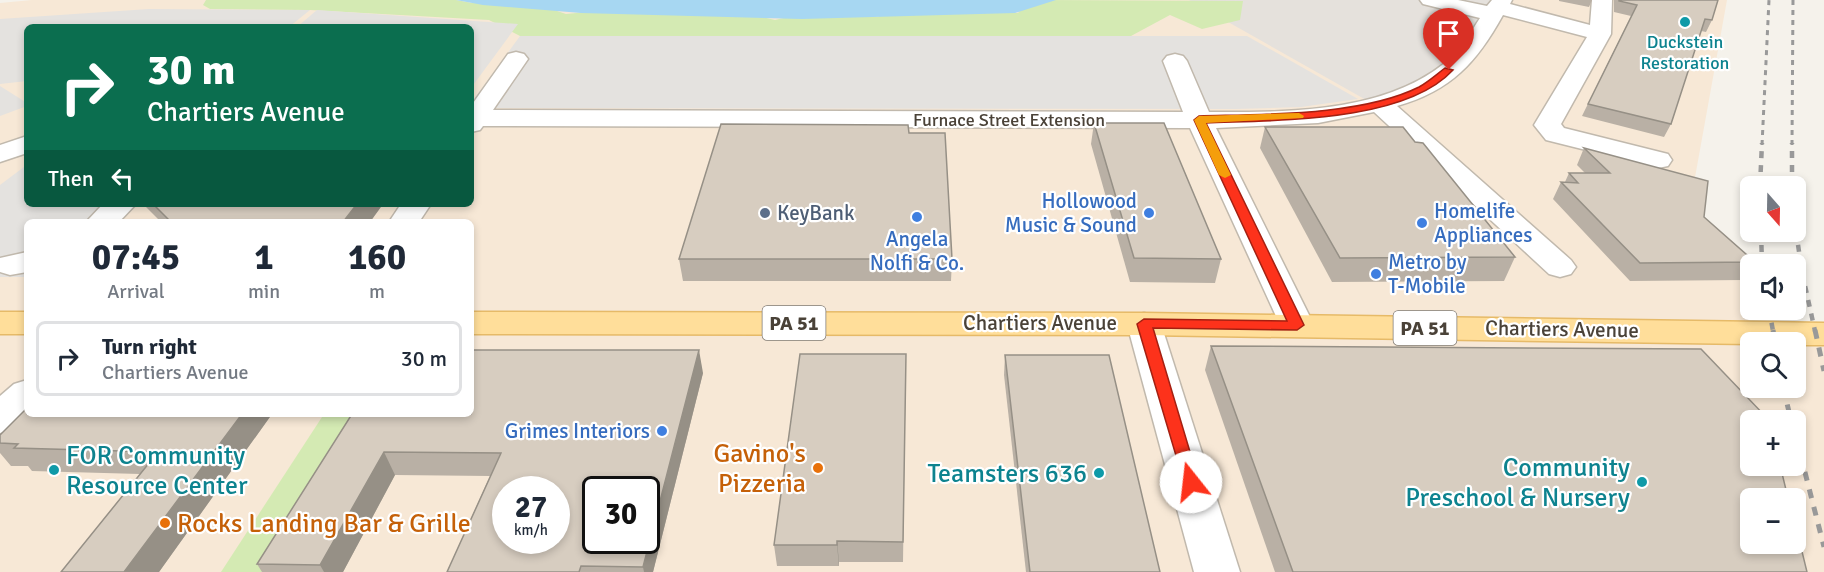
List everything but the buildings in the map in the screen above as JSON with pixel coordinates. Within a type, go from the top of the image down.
[{"type":"main road","name":"Chartiers Avenue","points":[[474,322],[1297,325],[1824,334]]},
{"type":"main road","points":[[0,323],[24,323]]},
{"type":"street","points":[[1430,0],[1497,7],[1600,34]]},
{"type":"street","points":[[1602,0],[1600,34],[1547,126],[1555,134],[1658,160]]},
{"type":"street","name":"Furnace Street Extension","points":[[474,120],[1199,120],[1294,116],[1344,111],[1380,104],[1423,88],[1462,60],[1497,7]]},
{"type":"street","points":[[474,117],[516,59]]},
{"type":"street","points":[[1175,61],[1199,120],[1297,325]]},
{"type":"street","points":[[1380,104],[1560,267]]},
{"type":"street","points":[[0,154],[24,145]]},
{"type":"street","points":[[104,219],[118,207]]},
{"type":"street","points":[[1144,324],[1217,572]]},
{"type":"street","points":[[0,419],[24,396]]},
{"type":"shaded area","points":[[32,0],[456,0],[483,5],[836,0],[1727,0],[1692,194],[1700,232],[1740,269],[1740,320],[1749,320],[1750,332],[1740,332],[1740,398],[1806,398],[1806,334],[1824,334],[1824,572],[0,572],[0,3]]},
{"type":"shaded area","points":[[1189,0],[1502,0],[1462,60],[1375,105]]},
{"type":"shaded area","points":[[149,9],[310,10],[293,24],[24,24],[24,81],[0,84],[0,19]]},
{"type":"shaded area","points":[[317,10],[518,24],[474,84],[474,24],[301,24]]},
{"type":"shaded area","points":[[520,36],[1247,36],[1358,99],[1301,107],[1236,109],[474,108],[474,99]]},
{"type":"shaded area","points":[[0,86],[24,101],[24,107],[0,116]]},
{"type":"shaded area","points":[[24,167],[24,207],[136,207],[122,219],[24,219],[24,277],[0,277],[0,185]]},
{"type":"green space","points":[[206,0],[456,0],[472,3],[497,0],[551,9],[566,14],[597,11],[740,12],[775,20],[792,16],[852,14],[877,17],[891,12],[929,12],[934,15],[953,11],[1018,13],[1026,4],[1045,0],[1243,1],[1240,20],[1202,29],[1170,15],[1131,36],[520,36],[489,20],[310,10],[210,9],[203,5]]},
{"type":"green space","points":[[322,417],[375,417],[282,572],[221,572]]},
{"type":"water","points":[[456,0],[1056,0],[1015,13],[802,19],[581,13],[483,5]]},
{"type":"railway","points":[[1762,145],[1769,0]]},
{"type":"railway","points":[[1792,145],[1793,0]]},
{"type":"railway","points":[[1760,176],[1762,143]]},
{"type":"railway","points":[[1792,145],[1792,176]]},
{"type":"railway","points":[[1761,242],[1762,254]]},
{"type":"railway","points":[[1798,242],[1815,331]]},
{"type":"railway","points":[[1771,320],[1773,331]]},
{"type":"railway","points":[[1815,330],[1824,371]]},
{"type":"railway","points":[[1786,398],[1789,410]]},
{"type":"railway","points":[[1806,476],[1824,547]]},
{"type":"slow traffic","points":[[1225,175],[1199,120],[1299,116]]},
{"type":"place","name":"Duckstein Restoration","points":[[1685,22]]},
{"type":"place","name":"KeyBank","points":[[765,213]]},
{"type":"place","name":"Hollowood Music & Sound","points":[[1149,213]]},
{"type":"place","name":"Angela Nolfi & Co.","points":[[917,217]]},
{"type":"place","name":"Homelife Appliances","points":[[1422,223]]},
{"type":"place","name":"Metro by T-Mobile","points":[[1376,274]]},
{"type":"place","name":"Grimes Interiors","points":[[662,431]]},
{"type":"place","name":"Gavino's Pizzeria","points":[[818,468]]},
{"type":"place","name":"FOR Community Resource Center","points":[[54,470]]},
{"type":"place","name":"Teamsters 636","points":[[1099,473]]},
{"type":"place","name":"Community Preschool & Nursery","points":[[1642,482]]},
{"type":"place","name":"Rocks Landing Bar & Grille","points":[[165,523]]},
{"type":"route","points":[[1191,482],[1144,324],[1297,325],[1199,120],[1294,116],[1375,105],[1423,88],[1449,70]]}]
